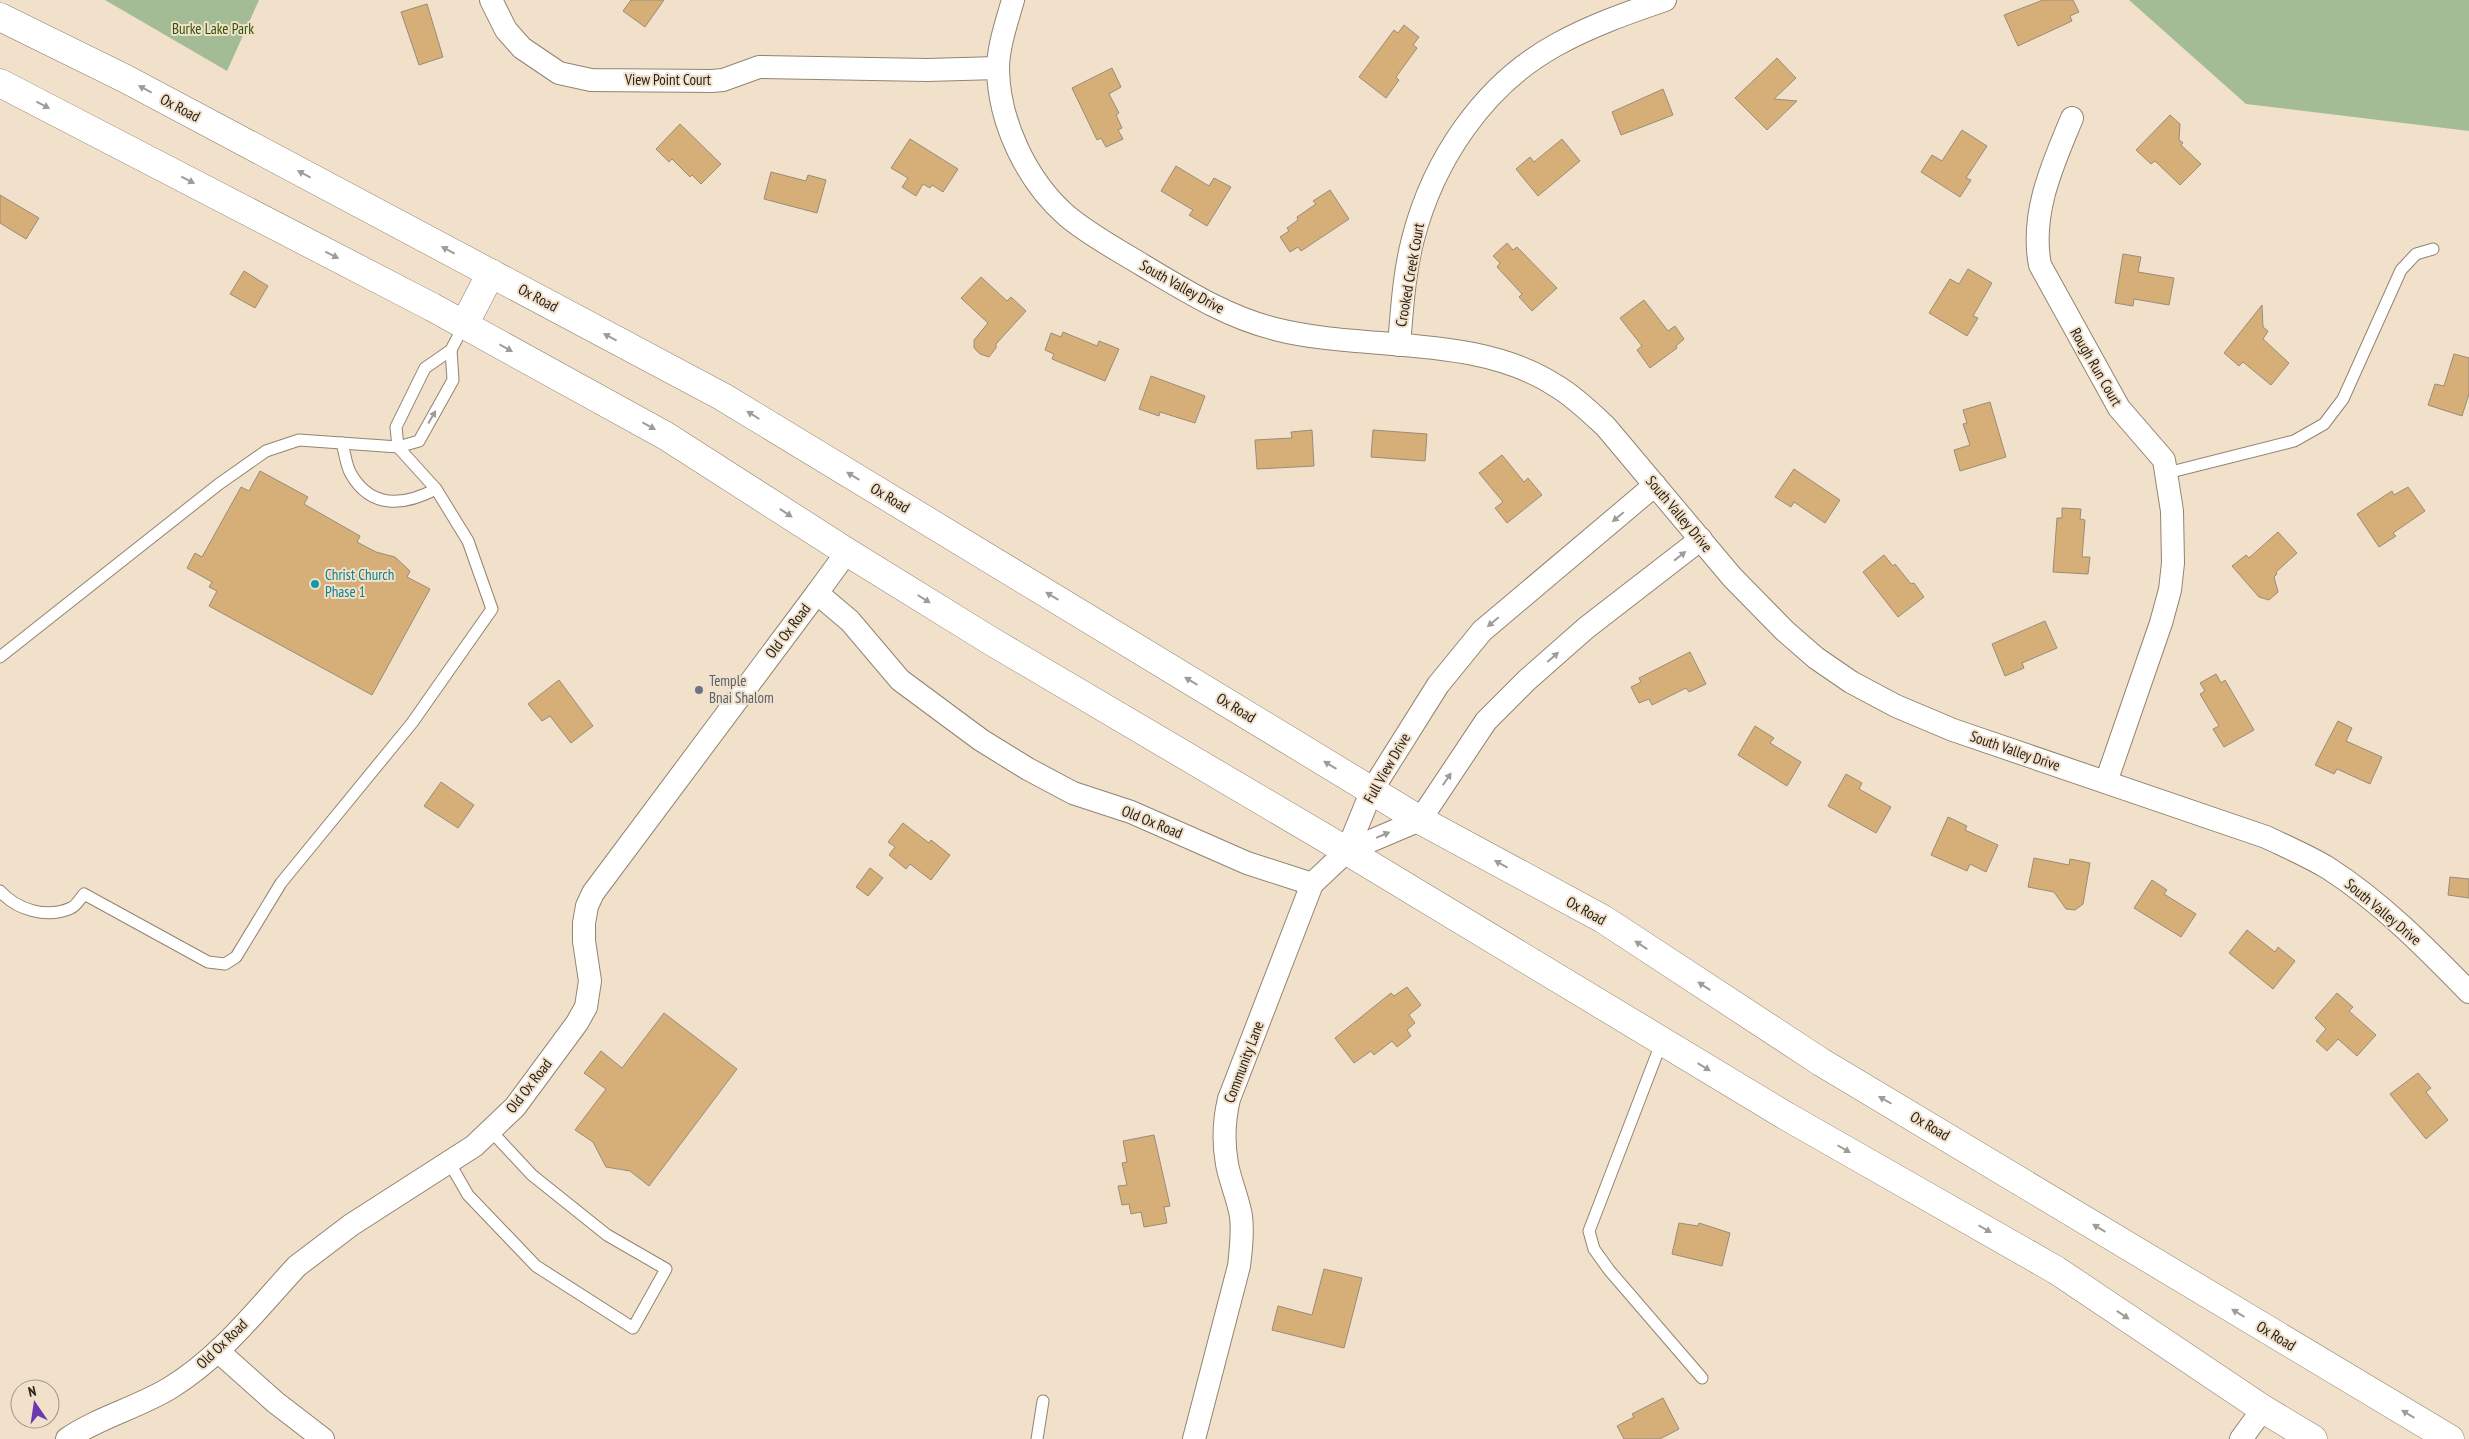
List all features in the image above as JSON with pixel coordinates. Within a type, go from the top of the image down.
[{"type":"highway","name":"Ox Road","points":[[0,17],[126,79],[723,396],[1420,820],[1602,919],[1821,1062],[2450,1439]]},
{"type":"highway","points":[[0,83],[464,325],[666,436],[991,640],[1347,851],[1795,1121],[2056,1270],[2263,1409],[2313,1439]]},
{"type":"highway","points":[[464,325],[491,273]]},
{"type":"street","name":"View Point Court","points":[[491,0],[506,30],[522,48],[559,73],[591,80],[712,81],[723,80],[759,67],[843,69],[998,68]]},
{"type":"street","name":"South Valley Drive","points":[[1013,0],[998,68],[1003,108],[1014,141],[1024,161],[1054,203],[1088,232],[1199,300],[1245,320],[1306,336],[1399,345],[1495,360],[1529,371],[1557,386],[1584,406],[1606,427],[1732,577],[1785,631],[1816,658],[1851,682],[1896,706],[1953,730],[2266,837],[2328,868],[2387,913],[2469,992]]},
{"type":"street","name":"Crooked Creek Court","points":[[1399,345],[1402,301],[1412,242],[1419,217],[1441,165],[1473,118],[1512,77],[1554,46],[1590,27],[1665,0]]},
{"type":"street","name":"Rough Run Court","points":[[2072,118],[2044,190],[2037,248],[2040,265],[2118,408],[2164,460],[2174,532],[2170,590],[2161,624],[2106,782]]},
{"type":"street","name":"Full View Drive","points":[[1347,851],[1372,790],[1438,685],[1482,631],[1655,485]]},
{"type":"street","points":[[1347,851],[1420,820],[1486,721],[1526,680],[1586,628],[1701,539]]},
{"type":"street","name":"Old Ox Road","points":[[67,1439],[82,1429],[168,1389],[219,1352],[310,1254],[351,1225],[450,1162],[491,1131],[515,1107],[577,1023],[586,1007],[590,981],[584,941],[584,923],[587,906],[593,893],[848,552]]},
{"type":"street","name":"Old Ox Road","points":[[817,593],[850,620],[900,680],[973,734],[1028,769],[1073,793],[1131,812],[1247,863],[1312,884]]},
{"type":"street","name":"Community Lane","points":[[1194,1439],[1239,1266],[1242,1241],[1238,1202],[1227,1165],[1224,1142],[1229,1099],[1312,884],[1347,851]]},
{"type":"street","points":[[219,1352],[322,1439]]},
{"type":"street","points":[[2241,1439],[2263,1409]]},
{"type":"lane","points":[[2167,473],[2294,441],[2324,424],[2343,399],[2401,270],[2416,254],[2433,249]]},
{"type":"lane","points":[[0,891],[32,912],[52,914],[73,908],[84,894],[208,962],[225,964],[236,957],[281,883],[412,723],[492,609],[468,540],[436,489],[398,447],[396,427],[425,368],[451,350],[464,325]]},
{"type":"lane","points":[[0,657],[219,484],[266,451],[300,440],[398,447],[418,441],[453,380],[451,350]]},
{"type":"lane","points":[[342,444],[350,473],[364,491],[387,502],[416,500],[436,489]]},
{"type":"lane","points":[[1662,1042],[1592,1219],[1590,1231],[1594,1249],[1609,1270],[1702,1378]]},
{"type":"lane","points":[[450,1162],[468,1195],[536,1266],[633,1328],[666,1269],[607,1235],[532,1176],[491,1131]]},
{"type":"lane","points":[[1037,1439],[1043,1401]]},
{"type":"green space","name":"Burke Lake Park","points":[[105,0],[259,0],[227,71]]},
{"type":"green space","points":[[2129,0],[2469,0],[2469,131],[2246,104]]},
{"type":"building","points":[[631,0],[664,0],[645,27],[623,11]]},
{"type":"building","points":[[2043,0],[2073,0],[2079,12],[2070,16],[2072,21],[2018,46],[2004,15]]},
{"type":"building","points":[[427,4],[443,57],[419,65],[401,12]]},
{"type":"building","points":[[1404,25],[1419,37],[1413,45],[1417,48],[1396,77],[1399,80],[1386,98],[1359,77],[1394,30],[1398,33]]},
{"type":"building","points":[[1777,58],[1796,78],[1774,99],[1797,101],[1767,130],[1735,98]]},
{"type":"building","points":[[1112,68],[1121,87],[1109,94],[1119,113],[1116,115],[1122,128],[1118,130],[1123,139],[1106,147],[1101,138],[1097,140],[1072,88]]},
{"type":"building","points":[[1663,89],[1673,115],[1621,135],[1612,112]]},
{"type":"building","points":[[2170,115],[2180,124],[2179,140],[2183,143],[2181,145],[2201,164],[2180,185],[2155,161],[2151,164],[2136,150]]},
{"type":"building","points":[[680,124],[721,164],[701,184],[692,175],[690,177],[672,159],[669,162],[656,149]]},
{"type":"building","points":[[1962,130],[1987,146],[1966,178],[1971,180],[1960,197],[1921,172],[1932,155],[1942,161]]},
{"type":"building","points":[[910,139],[958,169],[943,192],[932,185],[930,188],[923,184],[916,196],[902,187],[908,178],[891,168]]},
{"type":"building","points":[[1562,139],[1580,161],[1538,196],[1516,169],[1530,157],[1534,162]]},
{"type":"building","points":[[1176,166],[1209,186],[1214,178],[1231,187],[1207,226],[1189,215],[1193,210],[1161,191]]},
{"type":"building","points":[[771,172],[806,181],[808,175],[826,180],[817,213],[764,199]]},
{"type":"building","points":[[1330,190],[1349,219],[1301,251],[1298,247],[1290,252],[1280,237],[1289,231],[1287,228],[1298,220],[1297,217],[1316,204],[1313,201]]},
{"type":"building","points":[[0,195],[39,218],[26,239],[0,223]]},
{"type":"building","points":[[1507,243],[1513,250],[1517,247],[1557,288],[1532,311],[1519,297],[1522,294],[1497,267],[1500,263],[1493,256]]},
{"type":"building","points":[[2123,254],[2141,257],[2138,272],[2174,278],[2169,305],[2134,299],[2133,306],[2115,303]]},
{"type":"building","points":[[1968,269],[1992,283],[1973,316],[1978,318],[1967,336],[1929,313],[1950,279],[1959,284]]},
{"type":"building","points":[[244,271],[268,286],[255,308],[230,294]]},
{"type":"building","points":[[981,277],[1007,301],[1011,297],[1026,311],[996,344],[996,348],[989,357],[980,354],[974,348],[974,340],[988,323],[961,298]]},
{"type":"building","points":[[1644,300],[1668,331],[1675,326],[1684,339],[1676,346],[1677,348],[1650,368],[1637,350],[1642,346],[1620,318]]},
{"type":"building","points":[[2262,305],[2263,327],[2268,331],[2263,339],[2289,363],[2271,385],[2243,362],[2239,366],[2224,353]]},
{"type":"building","points":[[1063,332],[1097,346],[1099,341],[1119,349],[1105,381],[1052,359],[1054,354],[1045,350],[1051,333],[1061,337]]},
{"type":"building","points":[[2454,354],[2469,358],[2469,394],[2462,416],[2428,405],[2435,384],[2444,386]]},
{"type":"building","points":[[1151,376],[1205,396],[1195,423],[1160,412],[1159,416],[1139,409]]},
{"type":"building","points":[[1990,402],[2006,457],[1960,471],[1954,450],[1970,445],[1963,424],[1967,423],[1963,410]]},
{"type":"building","points":[[1312,430],[1314,466],[1257,469],[1255,440],[1292,438],[1291,432]]},
{"type":"building","points":[[1373,430],[1427,434],[1425,461],[1371,457]]},
{"type":"building","points":[[1502,455],[1524,482],[1528,478],[1542,495],[1507,523],[1495,508],[1503,502],[1479,473]]},
{"type":"building","points":[[1794,469],[1840,500],[1825,523],[1794,502],[1791,507],[1775,497]]},
{"type":"building","name":"Christ Church Phase 1","points":[[260,471],[308,497],[304,504],[360,536],[357,542],[376,552],[395,557],[410,571],[407,577],[430,589],[372,695],[209,606],[217,591],[209,587],[212,582],[187,568],[195,553],[202,557],[241,487],[249,491]]},
{"type":"building","points":[[2408,487],[2425,511],[2393,533],[2396,536],[2379,547],[2357,514],[2392,491],[2394,495]]},
{"type":"building","points":[[2062,508],[2081,509],[2080,519],[2085,520],[2082,557],[2090,557],[2088,574],[2053,572],[2057,518],[2062,518]]},
{"type":"building","points":[[2278,532],[2297,553],[2276,572],[2277,574],[2274,577],[2278,592],[2269,600],[2259,597],[2232,566],[2246,555],[2249,558]]},
{"type":"building","points":[[1884,555],[1893,566],[1895,564],[1911,584],[1914,583],[1924,597],[1898,617],[1863,572]]},
{"type":"building","points":[[2045,621],[2057,648],[2022,663],[2024,668],[2005,676],[1992,644]]},
{"type":"building","points":[[1690,652],[1706,684],[1689,692],[1686,688],[1652,705],[1649,699],[1639,703],[1631,687],[1641,682],[1639,678]]},
{"type":"building","points":[[2216,674],[2221,683],[2225,680],[2254,730],[2224,747],[2213,729],[2219,726],[2200,694],[2205,691],[2200,683]]},
{"type":"building","points":[[559,680],[593,726],[571,743],[550,716],[542,721],[528,704]]},
{"type":"building","points":[[2338,721],[2352,728],[2346,741],[2382,757],[2370,784],[2337,769],[2334,774],[2315,765]]},
{"type":"building","points":[[1755,726],[1774,738],[1770,743],[1801,762],[1787,786],[1738,755]]},
{"type":"building","points":[[1846,774],[1862,783],[1859,789],[1891,807],[1876,833],[1828,806]]},
{"type":"building","points":[[441,782],[474,805],[458,828],[424,806]]},
{"type":"building","points":[[1948,817],[1967,826],[1965,830],[1998,845],[1986,872],[1970,864],[1967,871],[1931,855]]},
{"type":"building","points":[[903,823],[929,843],[931,840],[950,855],[931,880],[910,864],[906,869],[889,855],[895,847],[888,842]]},
{"type":"building","points":[[2034,858],[2069,865],[2070,859],[2090,863],[2083,904],[2075,910],[2066,909],[2054,892],[2028,887]]},
{"type":"building","points":[[870,868],[883,878],[868,896],[856,887]]},
{"type":"building","points":[[2450,877],[2469,879],[2469,898],[2448,895]]},
{"type":"building","points":[[2152,880],[2167,890],[2164,894],[2196,914],[2181,937],[2134,908]]},
{"type":"building","points":[[2247,930],[2275,952],[2278,947],[2295,961],[2273,989],[2229,953]]},
{"type":"building","points":[[1407,987],[1421,1005],[1409,1015],[1415,1023],[1407,1030],[1411,1036],[1397,1047],[1392,1041],[1374,1055],[1371,1051],[1354,1063],[1335,1038],[1391,993],[1394,996]]},
{"type":"building","points":[[2337,993],[2353,1007],[2349,1011],[2376,1035],[2357,1056],[2338,1039],[2327,1051],[2316,1041],[2326,1029],[2315,1018]]},
{"type":"building","points":[[664,1013],[737,1069],[649,1186],[630,1171],[606,1167],[593,1142],[575,1130],[606,1089],[584,1073],[601,1051],[622,1068]]},
{"type":"building","points":[[2418,1073],[2431,1088],[2426,1092],[2448,1120],[2426,1139],[2390,1094]]},
{"type":"building","points":[[1154,1135],[1170,1206],[1164,1207],[1167,1223],[1144,1227],[1141,1212],[1131,1214],[1129,1204],[1122,1205],[1118,1186],[1127,1185],[1122,1163],[1127,1162],[1123,1141]]},
{"type":"building","points":[[1679,1223],[1698,1226],[1699,1223],[1730,1233],[1722,1266],[1672,1254]]},
{"type":"building","points":[[1324,1269],[1362,1278],[1344,1348],[1272,1330],[1278,1306],[1312,1315]]},
{"type":"building","points":[[1663,1398],[1679,1429],[1660,1439],[1624,1439],[1617,1426],[1634,1417],[1632,1414]]},
{"type":"place","name":"Christ Church Phase 1","points":[[315,584]]},
{"type":"place","name":"Temple Bnai Shalom","points":[[699,690]]}]
